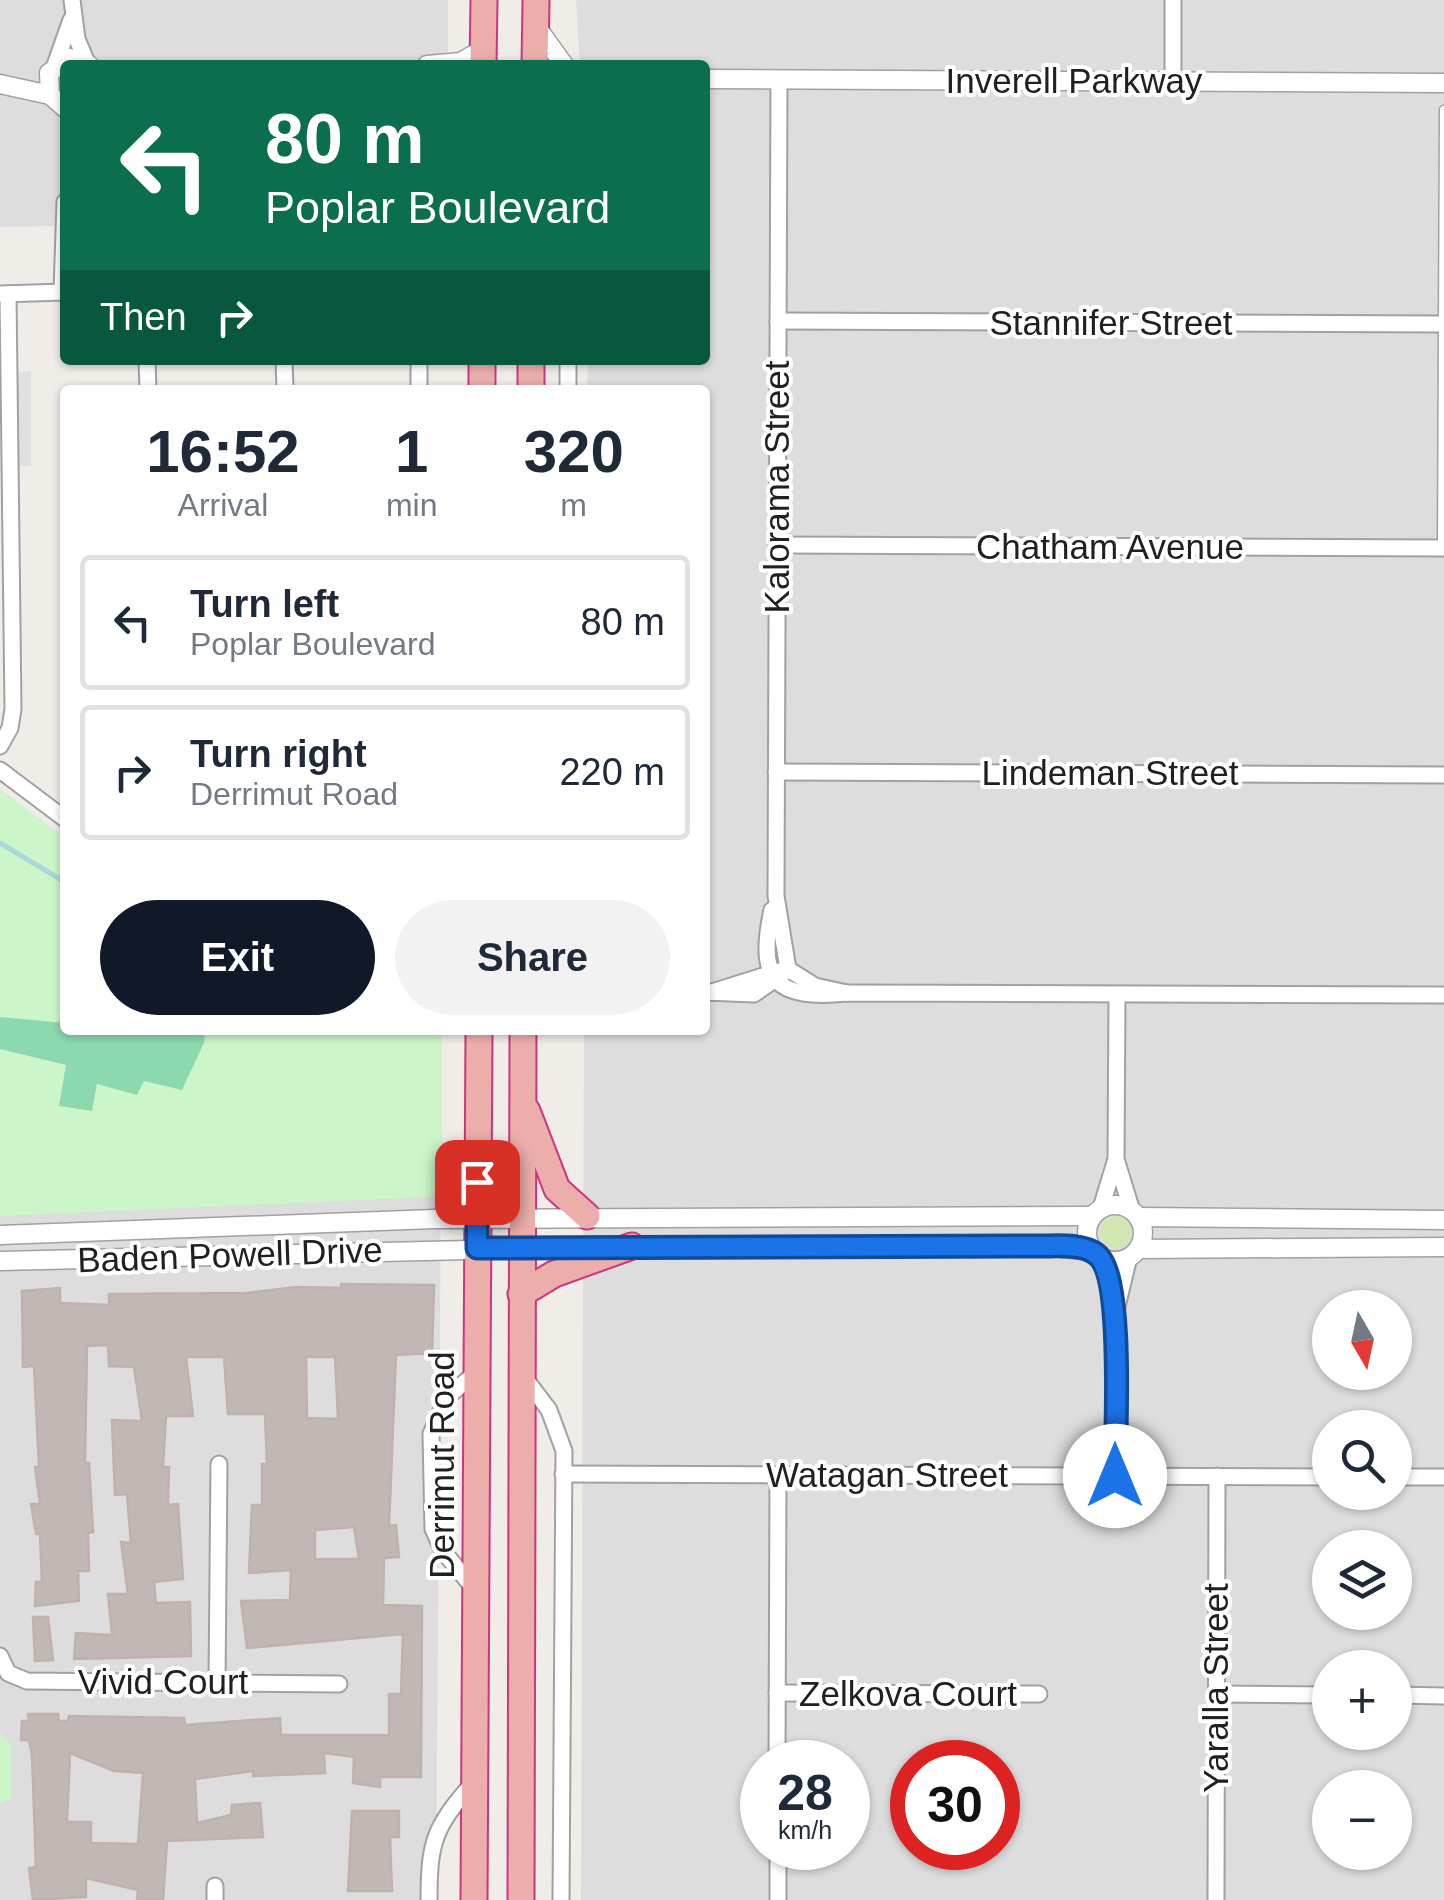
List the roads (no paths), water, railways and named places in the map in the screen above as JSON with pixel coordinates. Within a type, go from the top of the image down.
[{"type":"highway","points":[[483,57],[484,0]]},
{"type":"highway","points":[[535,60],[536,13]]},
{"type":"highway","name":"Derrimut Road","points":[[474,1900],[480,1035]]},
{"type":"highway","points":[[521,1900],[520,1217],[525,1035]]},
{"type":"highway","points":[[522,1097],[557,1189],[587,1216]]},
{"type":"highway","points":[[522,1294],[554,1274],[632,1246]]},
{"type":"street","points":[[1173,0],[1173,82]]},
{"type":"street","points":[[72,8],[87,60]]},
{"type":"street","points":[[60,108],[52,69],[72,8]]},
{"type":"street","points":[[536,13],[561,60]]},
{"type":"street","points":[[0,83],[60,64]]},
{"type":"street","name":"Inverell Parkway","points":[[710,79],[1444,83]]},
{"type":"street","name":"Kalorama Street","points":[[779,79],[779,974]]},
{"type":"street","points":[[0,83],[60,108]]},
{"type":"street","points":[[0,746],[10,728],[13,708],[4,294],[60,292]]},
{"type":"street","name":"Stannifer Street","points":[[778,321],[1443,324]]},
{"type":"street","name":"Chatham Avenue","points":[[777,545],[1443,548]]},
{"type":"street","points":[[0,770],[60,815]]},
{"type":"street","name":"Lindeman Street","points":[[776,772],[1444,774]]},
{"type":"street","points":[[710,991],[779,974],[846,993],[1444,995]]},
{"type":"street","points":[[1115,1476],[1116,1310],[1143,1233],[1116,1159],[1117,995]]},
{"type":"street","points":[[1116,1159],[1086,1234],[1116,1310]]},
{"type":"street","points":[[1096,1212],[1117,1205],[1135,1214],[1444,1220]]},
{"type":"street","name":"Baden Powell Drive","points":[[0,1235],[520,1217],[1096,1212]]},
{"type":"street","name":"Baden Powell Drive","points":[[0,1261],[632,1246],[1043,1246],[1097,1254]]},
{"type":"street","points":[[1097,1254],[1115,1261],[1134,1253],[1444,1248]]},
{"type":"street","points":[[477,1372],[447,1396],[433,1424],[431,1516],[443,1551],[477,1594]]},
{"type":"street","points":[[521,1374],[558,1428],[564,1474],[561,1900]]},
{"type":"street","points":[[217,1682],[219,1464]]},
{"type":"street","name":"Watagan Street","points":[[564,1474],[1312,1477]]},
{"type":"street","points":[[778,1474],[778,1740]]},
{"type":"street","name":"Yaralla Street","points":[[1216,1900],[1217,1476]]},
{"type":"street","points":[[1412,1477],[1444,1478]]},
{"type":"street","name":"Vivid Court","points":[[0,1656],[8,1674],[27,1681],[340,1684]]},
{"type":"street","name":"Zelkova Court","points":[[777,1693],[1039,1694]]},
{"type":"street","points":[[1216,1694],[1312,1695]]},
{"type":"street","points":[[1412,1696],[1444,1696]]},
{"type":"street","points":[[429,1900],[433,1838],[445,1815],[477,1778]]},
{"type":"street","points":[[778,1870],[778,1900]]},
{"type":"lane","points":[[1443,548],[1444,110]]},
{"type":"waterway","points":[[0,843],[60,879]]}]
